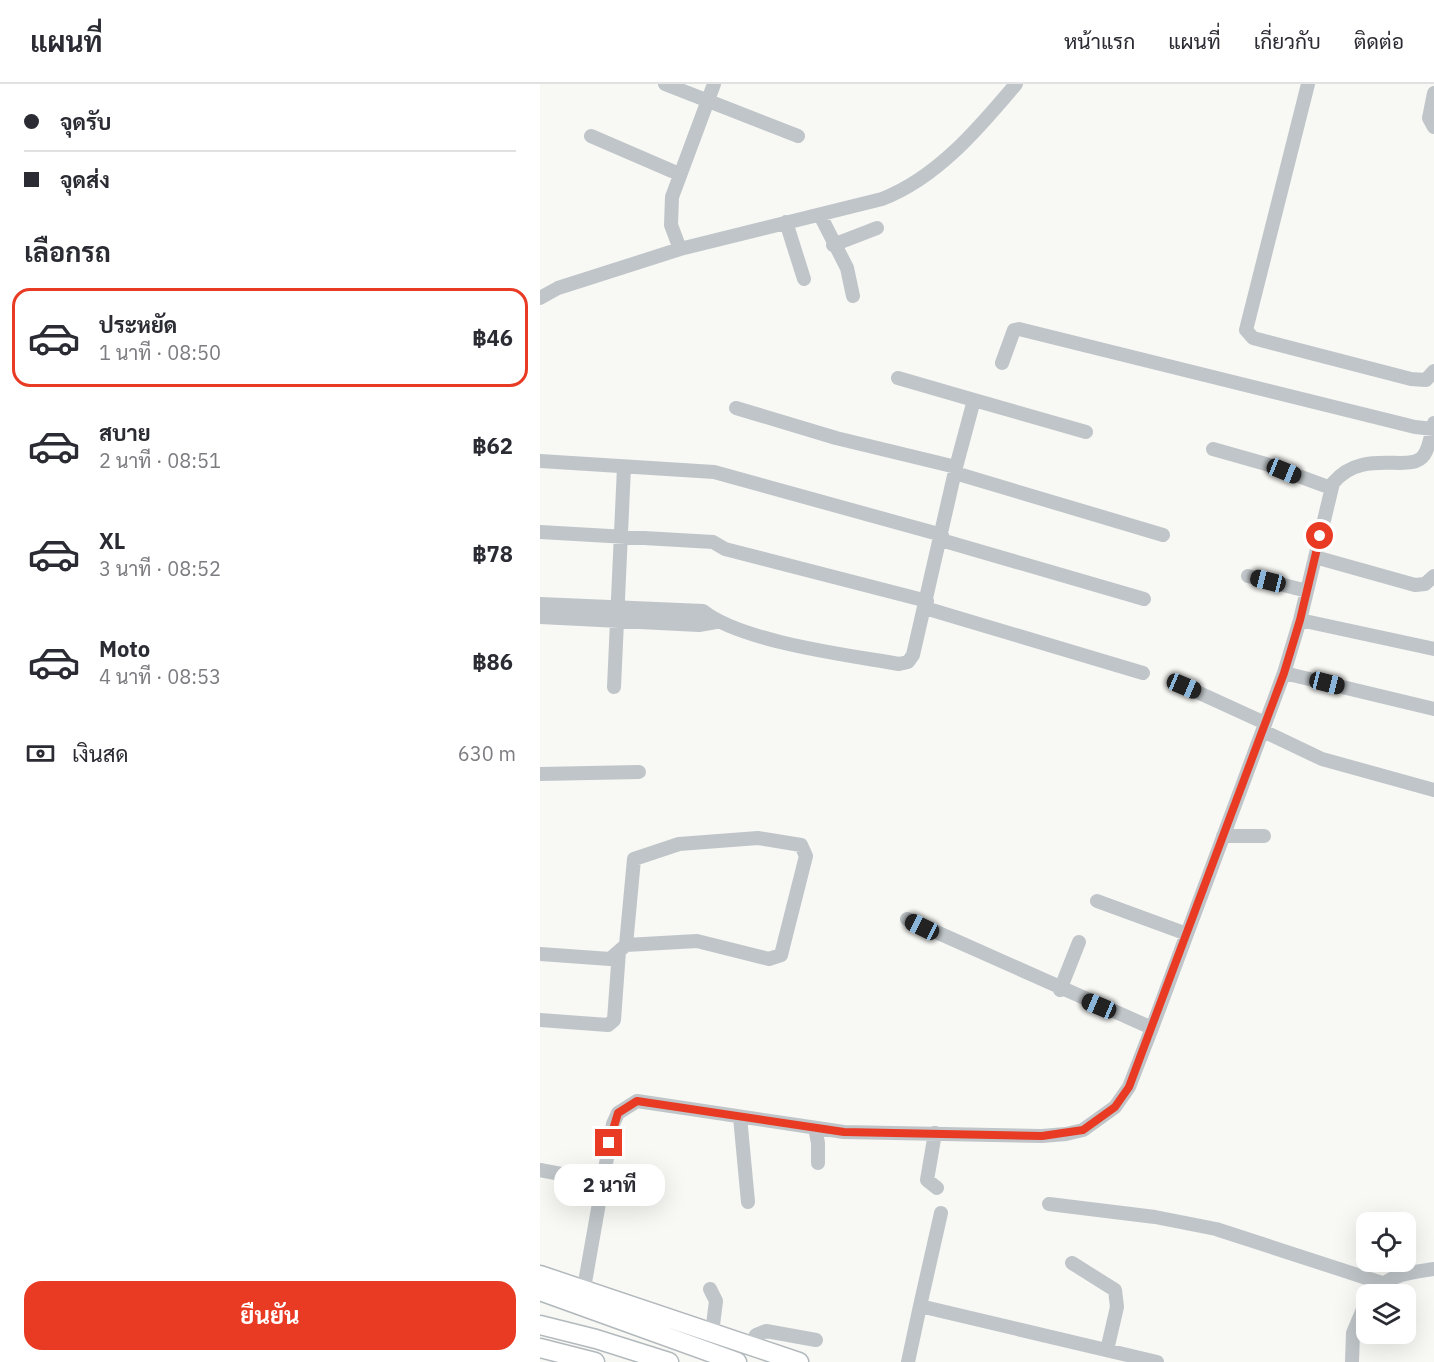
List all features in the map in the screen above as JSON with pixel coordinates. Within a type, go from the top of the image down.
[{"type":"main road","points":[[541,1280],[584,1288],[799,1362]]},
{"type":"main road","points":[[541,1280],[729,1359]]},
{"type":"main road","points":[[613,1298],[729,1359]]},
{"type":"main road","points":[[540,1326],[596,1339],[669,1362]]},
{"type":"main road","points":[[540,1348],[596,1362]]},
{"type":"street","points":[[664,84],[798,136]]},
{"type":"street","points":[[680,249],[671,225],[670,209],[679,174],[714,84]]},
{"type":"street","points":[[540,298],[558,288],[680,249],[882,199],[908,189],[985,121],[1016,84]]},
{"type":"street","points":[[1308,84],[1246,330],[1253,338],[1263,341],[1411,379],[1426,380],[1434,371]]},
{"type":"street","points":[[1434,93],[1429,118],[1434,127]]},
{"type":"street","points":[[591,136],[679,174]]},
{"type":"street","points":[[820,214],[833,245],[848,268],[853,296]]},
{"type":"street","points":[[786,222],[804,279]]},
{"type":"street","points":[[833,245],[877,228]]},
{"type":"street","points":[[584,1288],[613,1124],[618,1113],[637,1101],[844,1132],[1042,1136],[1083,1130],[1115,1107],[1129,1087],[1152,1028],[1284,673],[1300,620],[1331,488],[1343,471],[1354,466],[1367,462],[1406,463],[1422,459],[1434,427],[1019,329],[1014,330],[1009,338],[1002,363]]},
{"type":"street","points":[[898,378],[1086,432]]},
{"type":"street","points":[[540,604],[699,625],[716,622],[765,638],[900,664],[908,662],[913,655],[926,605],[974,400]]},
{"type":"street","points":[[736,408],[956,470],[1163,535]]},
{"type":"street","points":[[1213,449],[1266,464],[1331,488]]},
{"type":"street","points":[[540,460],[714,472],[1144,598]]},
{"type":"street","points":[[614,687],[624,467]]},
{"type":"street","points":[[540,532],[713,543],[725,549],[926,605],[1143,674]]},
{"type":"street","points":[[1315,557],[1415,585],[1425,584],[1434,576]]},
{"type":"street","points":[[1248,576],[1307,591]]},
{"type":"street","points":[[540,617],[617,614]]},
{"type":"street","points":[[1300,620],[1434,649]]},
{"type":"street","points":[[1284,673],[1434,709]]},
{"type":"street","points":[[1184,686],[1322,759],[1434,790]]},
{"type":"street","points":[[540,774],[639,772]]},
{"type":"street","points":[[1224,836],[1264,836]]},
{"type":"street","points":[[540,954],[610,959],[622,948],[697,941],[769,958],[781,955],[806,856],[801,845],[758,838],[679,844],[634,860],[622,948],[614,1020],[608,1025],[540,1020]]},
{"type":"street","points":[[1097,901],[1187,934]]},
{"type":"street","points":[[907,919],[1060,990],[1152,1028]]},
{"type":"street","points":[[1060,990],[1079,942]]},
{"type":"street","points":[[740,1117],[748,1202]]},
{"type":"street","points":[[814,1128],[818,1143],[818,1162]]},
{"type":"street","points":[[935,1133],[927,1180],[937,1188]]},
{"type":"street","points":[[540,1170],[603,1182]]},
{"type":"street","points":[[1049,1204],[1155,1217],[1216,1229],[1382,1283],[1401,1274],[1434,1269]]},
{"type":"street","points":[[908,1362],[941,1214]]},
{"type":"street","points":[[1072,1263],[1115,1290],[1117,1307],[1107,1350]]},
{"type":"street","points":[[710,1289],[716,1301],[712,1333]]},
{"type":"street","points":[[920,1306],[1157,1362]]},
{"type":"street","points":[[1352,1362],[1353,1333],[1356,1326]]},
{"type":"street","points":[[751,1346],[756,1335],[766,1331],[816,1340]]},
{"type":"route","points":[[609,1143],[618,1113],[637,1101],[844,1132],[1042,1136],[1083,1130],[1102,1119],[1115,1107],[1129,1087],[1152,1028],[1284,673],[1300,620],[1320,536]]}]
